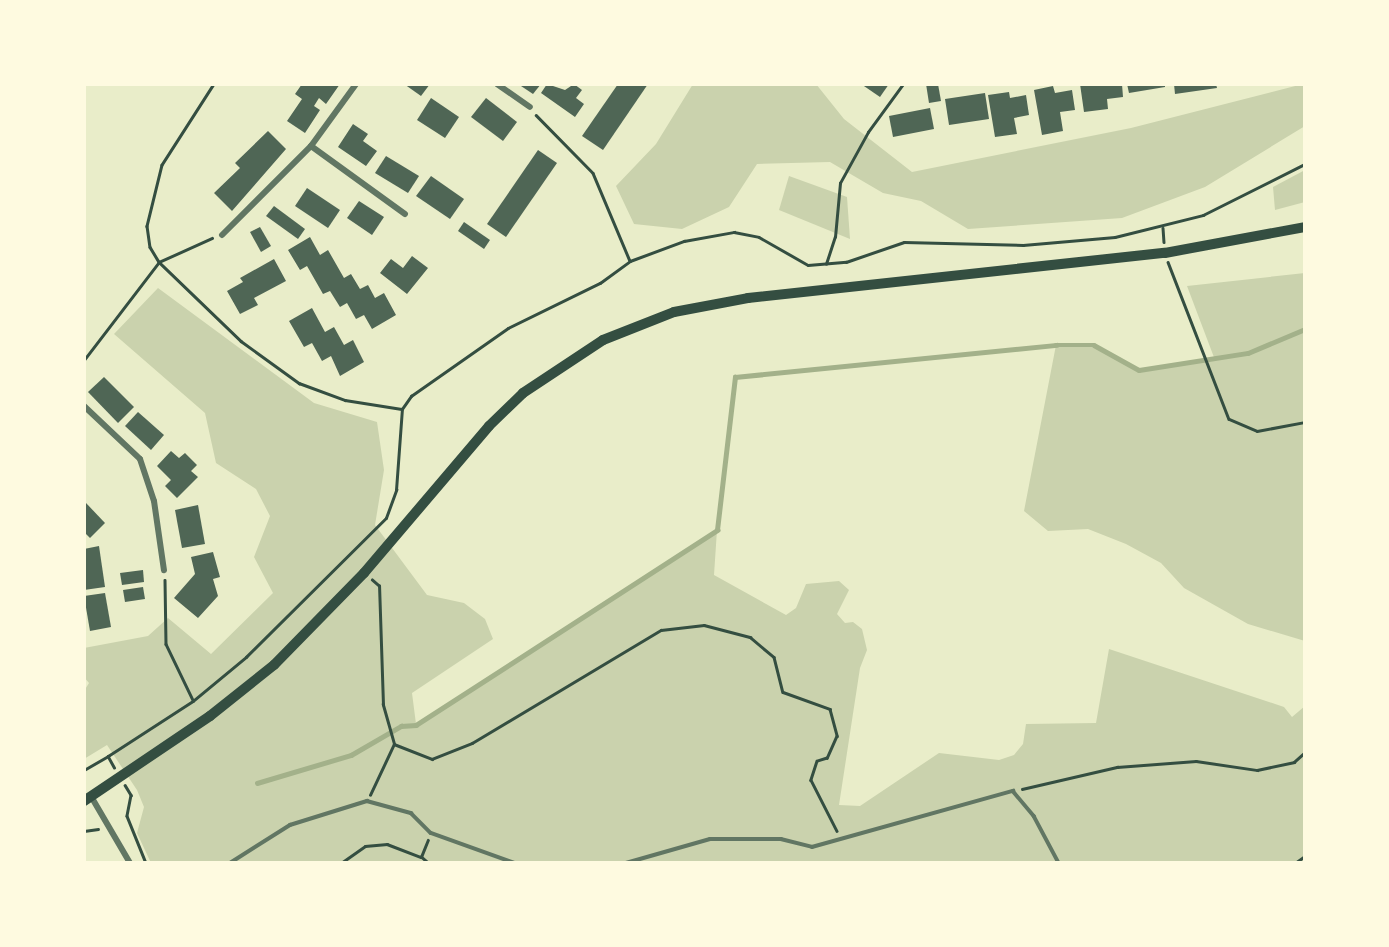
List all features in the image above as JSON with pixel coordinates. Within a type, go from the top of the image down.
[{"type":"main road","points":[[88,799],[121,778],[274,665],[364,573],[523,393],[564,362],[641,323],[674,312],[748,298],[1166,253],[1305,227]]},
{"type":"street","points":[[222,235],[311,146],[356,84]]},
{"type":"street","points":[[497,84],[530,107]]},
{"type":"street","points":[[311,146],[405,214]]},
{"type":"street","points":[[84,406],[141,459],[154,501],[164,570]]},
{"type":"street","points":[[88,799],[130,863]]},
{"type":"lane","points":[[626,863],[709,839],[781,839],[813,847],[912,816],[1013,791],[1034,816],[1059,863]]},
{"type":"lane","points":[[230,863],[290,825],[368,801],[411,813],[431,833],[515,863]]},
{"type":"path","points":[[214,84],[162,165],[154,187],[147,226],[150,247],[159,262],[241,341],[299,383],[345,400],[402,409]]},
{"type":"path","points":[[826,264],[835,237],[840,183],[868,132],[903,84]]},
{"type":"path","points":[[530,107],[593,173],[630,261]]},
{"type":"path","points":[[84,771],[193,701],[264,641],[349,557],[393,504],[402,409],[427,381],[508,328],[600,282],[630,261],[684,241],[734,232],[759,237],[794,260],[826,264],[904,242],[1023,245],[1163,228],[1203,215],[1305,164]]},
{"type":"path","points":[[1163,228],[1166,253],[1230,419],[1257,430],[1305,422]]},
{"type":"path","points":[[84,360],[159,262],[222,235]]},
{"type":"path","points":[[349,557],[379,586],[383,705],[394,744],[368,801]]},
{"type":"path","points":[[164,570],[166,645],[193,701]]},
{"type":"path","points":[[394,744],[432,759],[472,743],[661,630],[704,625],[750,637],[774,657],[783,692],[830,709],[837,736],[827,758],[817,761],[811,779],[818,801],[842,840]]},
{"type":"path","points":[[1013,791],[1117,767],[1196,761],[1257,770],[1294,762],[1305,752]]},
{"type":"path","points":[[108,756],[131,795],[127,816],[146,863]]},
{"type":"path","points":[[421,857],[431,833]]},
{"type":"path","points":[[341,863],[365,846],[387,844],[421,857],[428,863]]},
{"type":"path","points":[[1295,863],[1305,856]]},
{"type":"green space","points":[[693,84],[816,84],[844,119],[912,172],[1131,128],[1303,84],[1305,126],[1205,187],[1122,218],[968,229],[921,201],[883,193],[830,162],[757,164],[729,207],[682,229],[634,224],[616,186],[656,144]]},
{"type":"green space","points":[[1305,170],[1305,202],[1275,210],[1273,187]]},
{"type":"green space","points":[[789,176],[847,197],[850,239],[779,210]]},
{"type":"green space","points":[[1305,273],[1305,641],[1248,624],[1184,588],[1161,563],[1126,544],[1088,529],[1048,531],[1024,511],[1056,345],[1094,345],[1140,370],[1215,360],[1187,286]]},
{"type":"green space","points":[[158,288],[314,403],[377,422],[384,470],[375,525],[427,595],[464,603],[485,619],[493,639],[412,693],[416,724],[717,530],[714,575],[786,615],[796,608],[806,584],[839,581],[849,590],[837,614],[845,623],[853,622],[862,629],[867,650],[860,668],[839,805],[860,806],[939,753],[999,760],[1014,755],[1023,744],[1026,724],[1096,723],[1109,649],[1284,707],[1292,717],[1305,706],[1305,863],[151,863],[137,833],[144,807],[137,790],[107,745],[84,759],[84,691],[89,683],[84,677],[84,648],[148,636],[168,618],[211,654],[273,593],[254,557],[270,516],[256,489],[216,463],[205,413],[114,334]]},
{"type":"building","points":[[302,84],[340,84],[326,104],[319,98],[314,106],[320,110],[305,133],[287,121],[302,99],[295,94]]},
{"type":"building","points":[[404,84],[430,84],[421,96]]},
{"type":"building","points":[[518,84],[541,84],[533,94]]},
{"type":"building","points":[[547,84],[565,90],[574,84],[582,90],[576,98],[584,104],[575,117],[541,93]]},
{"type":"building","points":[[618,84],[648,84],[603,150],[582,136]]},
{"type":"building","points":[[861,84],[889,84],[880,97]]},
{"type":"building","points":[[926,84],[938,84],[941,101],[929,103]]},
{"type":"building","points":[[1080,84],[1122,84],[1123,97],[1107,99],[1108,109],[1084,112]]},
{"type":"building","points":[[1127,84],[1165,84],[1165,87],[1129,93]]},
{"type":"building","points":[[1174,84],[1216,84],[1217,88],[1175,94]]},
{"type":"building","points":[[1053,86],[1055,93],[1072,90],[1075,110],[1060,112],[1063,131],[1042,135],[1034,90]]},
{"type":"building","points":[[1009,92],[1010,98],[1026,95],[1029,115],[1014,118],[1017,134],[995,137],[988,95]]},
{"type":"building","points":[[985,93],[989,119],[949,125],[945,99]]},
{"type":"building","points":[[431,98],[459,117],[445,138],[417,120]]},
{"type":"building","points":[[486,98],[517,122],[503,141],[471,117]]},
{"type":"building","points":[[930,108],[934,129],[893,137],[889,116]]},
{"type":"building","points":[[353,124],[368,134],[363,141],[377,151],[366,166],[338,147]]},
{"type":"building","points":[[268,131],[286,149],[232,211],[214,193],[240,168],[235,163]]},
{"type":"building","points":[[538,150],[557,163],[506,237],[487,224]]},
{"type":"building","points":[[386,156],[419,176],[408,193],[375,173]]},
{"type":"building","points":[[431,176],[464,199],[450,219],[416,196]]},
{"type":"building","points":[[307,188],[340,210],[328,228],[295,206]]},
{"type":"building","points":[[359,201],[384,217],[372,235],[347,218]]},
{"type":"building","points":[[274,206],[305,229],[298,239],[266,216]]},
{"type":"building","points":[[464,222],[490,240],[484,249],[458,231]]},
{"type":"building","points":[[260,227],[271,246],[261,252],[250,232]]},
{"type":"building","points":[[310,237],[320,255],[328,250],[344,278],[351,274],[360,289],[368,285],[375,298],[384,293],[396,315],[372,329],[364,315],[356,319],[347,303],[340,307],[330,291],[323,294],[307,266],[300,270],[288,250]]},
{"type":"building","points":[[412,256],[428,268],[407,294],[380,273],[391,259],[403,268]]},
{"type":"building","points":[[274,259],[286,281],[254,298],[258,305],[240,314],[227,291],[243,282],[240,278]]},
{"type":"building","points":[[312,308],[325,332],[334,327],[344,345],[353,340],[364,362],[340,376],[331,356],[322,361],[312,343],[304,347],[289,321]]},
{"type":"building","points":[[104,377],[134,407],[118,423],[88,392]]},
{"type":"building","points":[[138,412],[164,435],[151,450],[125,426]]},
{"type":"building","points":[[171,451],[179,458],[185,453],[197,465],[191,471],[198,477],[177,498],[165,486],[171,480],[157,466]]},
{"type":"building","points":[[86,503],[105,523],[90,538],[84,532]]},
{"type":"building","points":[[198,505],[205,544],[182,548],[175,510]]},
{"type":"building","points":[[99,546],[105,587],[84,590],[84,549]]},
{"type":"building","points":[[213,552],[220,577],[213,579],[218,596],[198,618],[174,598],[195,574],[191,557]]},
{"type":"building","points":[[143,570],[144,582],[122,585],[120,573]]},
{"type":"building","points":[[143,587],[145,599],[125,602],[123,590]]},
{"type":"building","points":[[105,593],[111,627],[90,631],[84,596]]},
{"type":"waterway","points":[[257,783],[351,755],[401,726],[416,725],[717,530],[735,377],[1056,345],[1094,345],[1139,370],[1248,353],[1305,329]]}]
